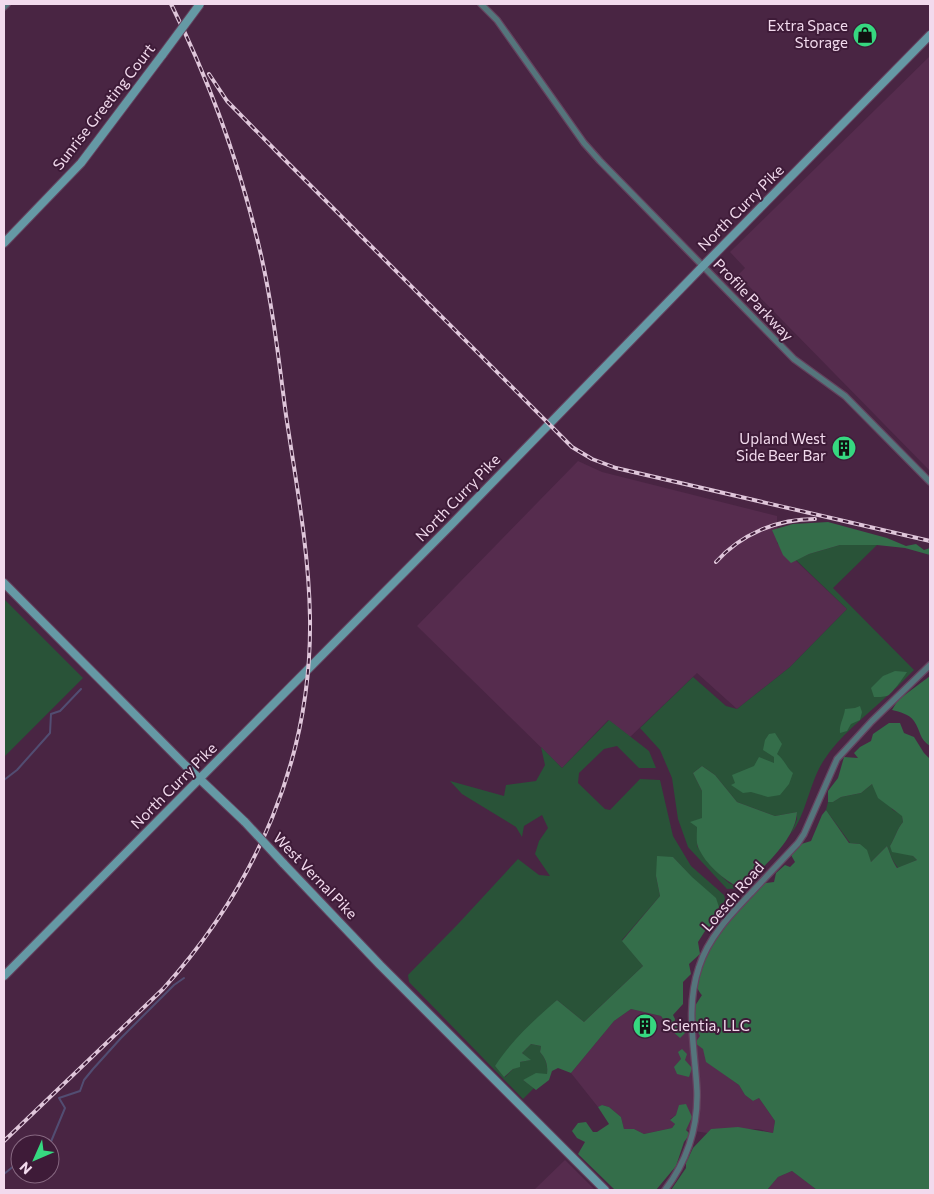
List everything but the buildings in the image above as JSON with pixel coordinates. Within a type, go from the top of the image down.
[{"type":"main road","name":"Sunrise Greeting Court","points":[[4,244],[81,163],[200,4]]},
{"type":"main road","name":"North Curry Pike","points":[[4,976],[200,780],[930,36]]},
{"type":"main road","name":"West Vernal Pike","points":[[4,584],[200,780],[245,822],[380,965],[604,1190]]},
{"type":"street","points":[[4,7],[7,4]]},
{"type":"street","name":"Profile Parkway","points":[[481,4],[508,34],[584,143],[794,359],[845,396],[930,482]]},
{"type":"street","name":"Loesch Road","points":[[666,1190],[684,1160],[695,1124],[697,1092],[691,1027],[691,1004],[695,980],[708,946],[731,914],[798,843],[804,834],[831,770],[844,749],[930,665]]},
{"type":"shaded area","points":[[930,56],[930,471],[738,275],[745,268],[730,252]]},
{"type":"shaded area","points":[[578,461],[602,472],[777,516],[777,543],[847,609],[790,667],[737,709],[697,673],[630,737],[608,720],[562,768],[417,626]]},
{"type":"shaded area","points":[[631,1009],[661,1016],[671,1030],[686,1032],[693,1023],[699,1032],[707,1062],[739,1085],[745,1095],[753,1101],[759,1098],[775,1121],[773,1133],[758,1129],[711,1129],[708,1133],[686,1130],[676,1115],[670,1119],[675,1124],[672,1128],[644,1134],[634,1129],[624,1129],[621,1117],[609,1107],[602,1105],[598,1107],[571,1073],[614,1021]]},
{"type":"shaded area","points":[[565,1160],[595,1190],[534,1190]]},
{"type":"shaded area","points":[[792,1171],[817,1190],[767,1190],[778,1177]]},
{"type":"green space","points":[[828,522],[887,538],[906,546],[916,544],[924,550],[930,548],[930,555],[905,548],[877,545],[840,545],[809,554],[791,563],[783,555],[772,530],[793,524]]},
{"type":"green space","points":[[840,545],[877,545],[833,588],[914,670],[895,689],[902,679],[874,697],[887,696],[845,734],[830,751],[819,769],[801,817],[791,834],[797,819],[797,812],[775,816],[737,802],[715,775],[702,766],[693,773],[702,791],[702,818],[697,827],[697,846],[714,869],[729,883],[740,888],[727,889],[688,847],[678,819],[672,778],[660,750],[640,728],[693,677],[726,706],[737,709],[790,667],[847,609],[796,560]]},
{"type":"green space","points":[[4,599],[83,678],[4,757]]},
{"type":"green space","points":[[895,671],[907,672],[889,695],[874,697],[871,688],[883,676]]},
{"type":"green space","points":[[930,676],[930,746],[924,741],[910,717],[892,710],[898,700]]},
{"type":"green space","points":[[860,706],[862,712],[860,720],[851,724],[847,731],[840,733],[845,709]]},
{"type":"green space","points":[[609,720],[649,751],[656,768],[639,768],[617,746],[604,749],[579,773],[578,783],[605,809],[610,810],[640,779],[660,780],[673,836],[691,866],[724,895],[727,907],[713,928],[712,921],[719,907],[673,857],[656,876],[660,896],[622,940],[643,966],[584,1022],[557,1000],[495,1066],[505,1077],[520,1062],[530,1060],[522,1053],[531,1044],[541,1046],[540,1052],[546,1062],[547,1075],[523,1080],[534,1088],[523,1099],[409,982],[408,975],[518,859],[539,875],[550,876],[535,854],[539,841],[548,828],[542,815],[524,826],[522,837],[516,827],[462,794],[450,781],[504,796],[506,785],[536,781],[545,765],[541,747],[562,768]]},
{"type":"green space","points":[[889,723],[900,723],[904,733],[914,737],[930,759],[930,1190],[817,1190],[792,1171],[778,1177],[767,1190],[671,1190],[686,1168],[686,1163],[693,1148],[711,1129],[738,1127],[773,1133],[775,1121],[759,1098],[753,1101],[745,1095],[739,1085],[706,1062],[703,1049],[695,1043],[700,1036],[693,1023],[693,1009],[702,995],[697,988],[698,976],[717,937],[728,921],[757,884],[774,882],[776,873],[785,865],[790,867],[795,862],[791,855],[798,845],[811,841],[826,810],[849,843],[860,844],[867,850],[871,862],[887,846],[897,868],[917,860],[913,856],[892,852],[890,846],[903,822],[902,816],[878,798],[872,784],[861,793],[828,802],[828,791],[838,778],[844,757],[858,758],[854,753],[871,741],[873,734]]},
{"type":"green space","points":[[775,733],[782,744],[777,754],[793,773],[789,784],[780,795],[768,797],[751,792],[743,793],[731,785],[735,783],[732,775],[754,766],[759,757],[774,763],[774,757],[763,750],[765,740],[769,734]]},
{"type":"green space","points":[[702,766],[715,775],[737,802],[775,816],[797,812],[795,823],[784,844],[767,864],[740,888],[728,881],[711,866],[701,854],[697,845],[697,827],[690,822],[702,818],[702,791],[693,773]]},
{"type":"green space","points":[[872,784],[893,810],[902,815],[903,822],[890,846],[913,856],[917,860],[898,868],[887,846],[871,862],[860,844],[850,843],[826,810],[828,802],[861,793]]},
{"type":"green space","points":[[657,856],[673,857],[716,898],[719,907],[712,921],[713,928],[705,931],[698,942],[700,954],[689,964],[691,974],[683,982],[683,1004],[673,1015],[675,1019],[674,1026],[681,1024],[686,1032],[680,1038],[671,1030],[661,1016],[631,1009],[614,1021],[571,1073],[558,1068],[552,1071],[549,1080],[536,1090],[523,1080],[536,1073],[547,1074],[547,1068],[540,1052],[541,1046],[531,1044],[522,1053],[531,1060],[520,1062],[520,1067],[513,1069],[504,1077],[495,1066],[516,1039],[557,1000],[584,1022],[643,966],[622,941],[660,896],[656,876]]},
{"type":"green space","points":[[682,1049],[687,1054],[685,1060],[692,1068],[689,1077],[677,1074],[674,1067],[681,1059],[678,1052]]},
{"type":"green space","points":[[686,1104],[692,1117],[686,1130],[690,1134],[684,1142],[676,1166],[656,1190],[615,1190],[578,1154],[585,1142],[577,1138],[572,1131],[578,1123],[586,1122],[593,1132],[597,1132],[609,1124],[598,1107],[602,1105],[609,1107],[621,1117],[624,1129],[634,1129],[644,1134],[672,1128],[675,1124],[670,1120],[676,1115],[679,1105]]},
{"type":"waterway","points":[[4,780],[17,770],[50,733],[51,714],[60,711],[81,689]]},
{"type":"waterway","points":[[54,1134],[65,1108],[59,1098],[80,1091],[84,1080],[121,1038],[174,985],[184,978]]},
{"type":"waterway","points":[[4,1177],[4,1174],[10,1169]]},
{"type":"railway","points":[[4,1141],[163,989],[196,949],[225,907],[251,864],[272,818],[289,770],[301,721],[308,670],[309,593],[301,516],[269,295],[253,223],[224,127],[186,34],[171,4]]},
{"type":"railway","points":[[209,74],[227,101],[572,447],[592,459],[616,468],[930,541]]},
{"type":"railway","points":[[716,562],[737,543],[761,530],[787,522],[815,519]]},
{"type":"place","name":"Extra Space Storage","points":[[865,35]]},
{"type":"place","name":"Upland West Side Beer Bar","points":[[844,448]]},
{"type":"place","name":"Scientia, LLC","points":[[645,1026]]}]
